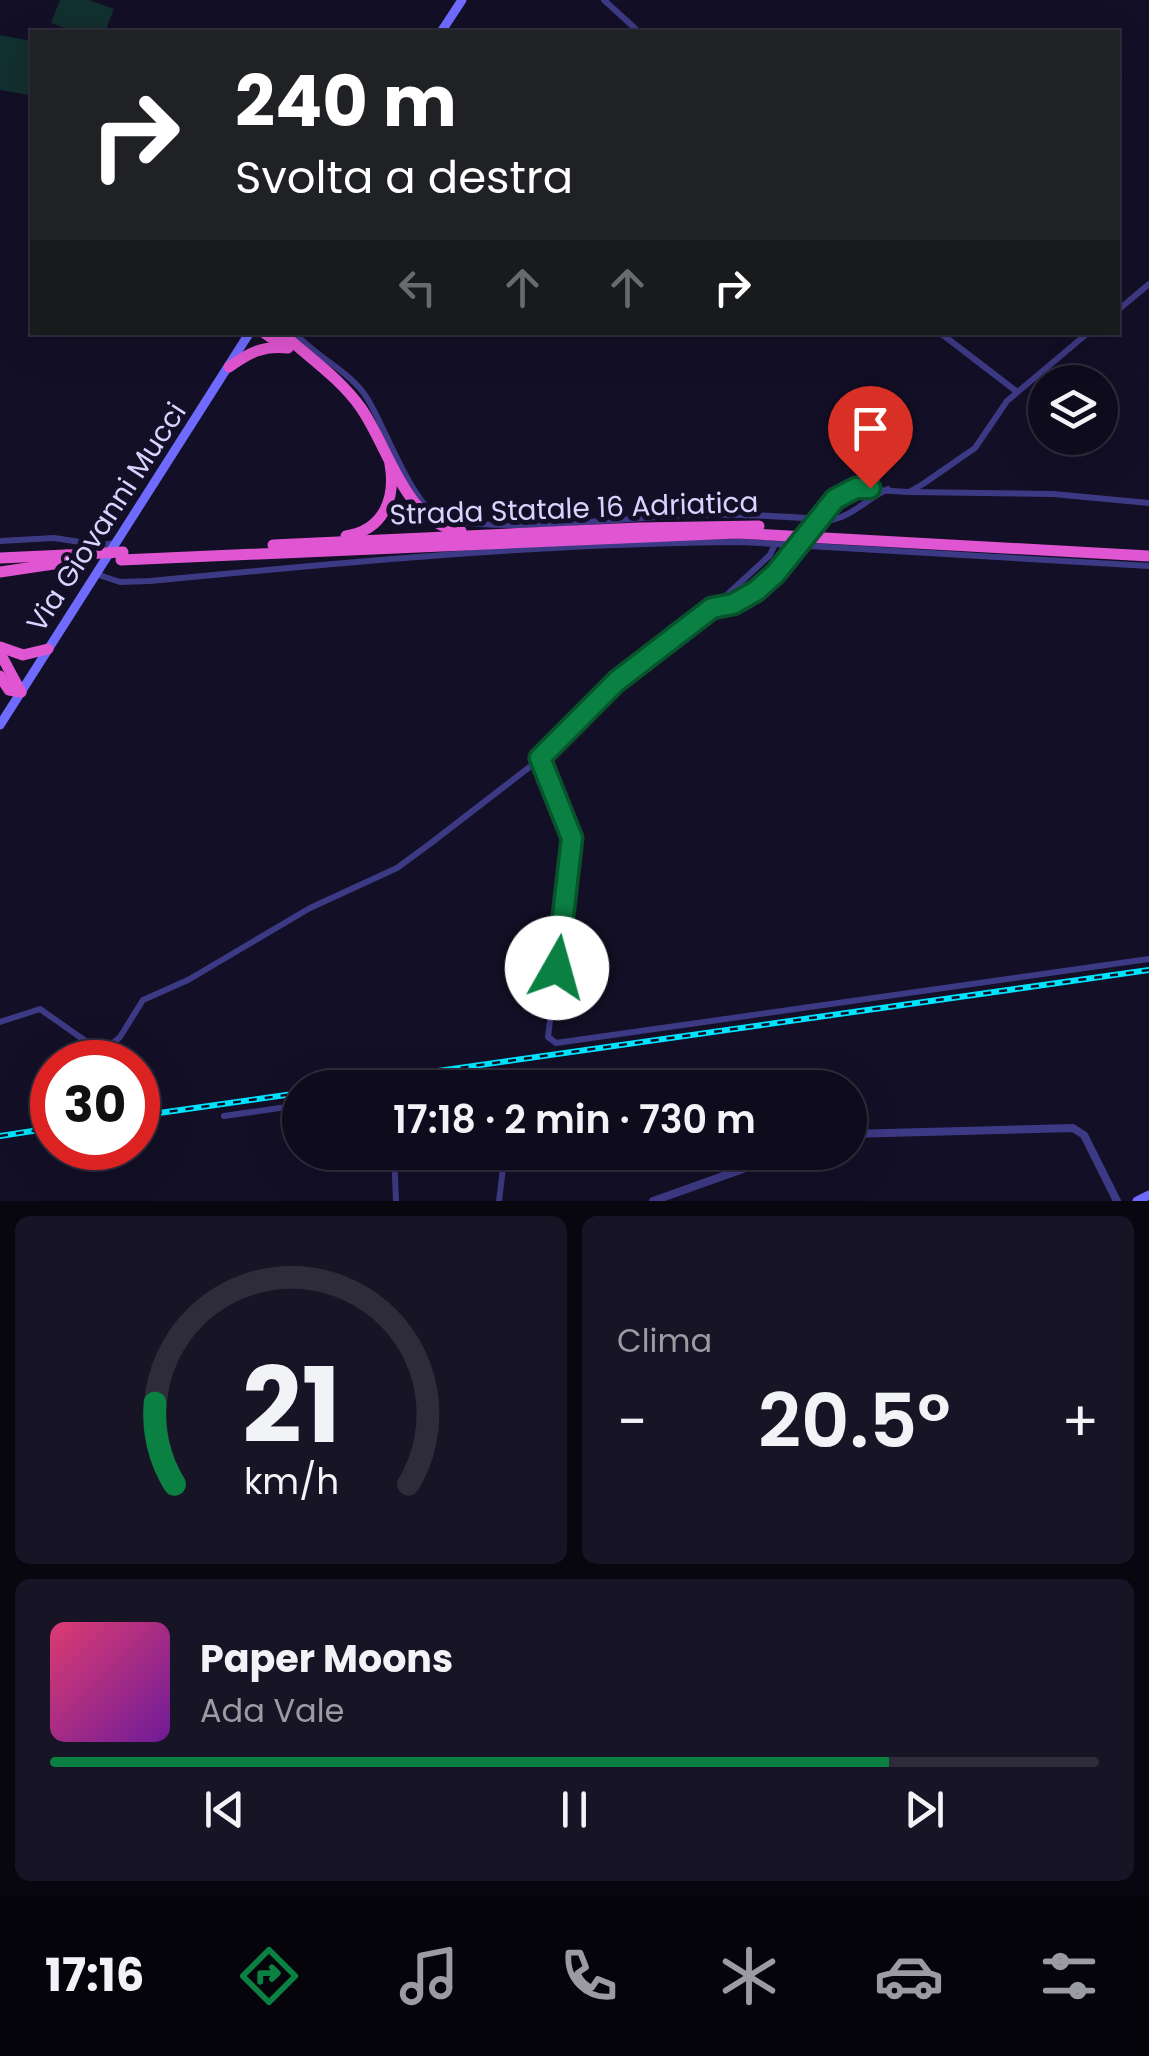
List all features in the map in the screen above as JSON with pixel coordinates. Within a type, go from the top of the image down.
[{"type":"highway","points":[[229,367],[287,337],[345,388],[361,408],[418,509],[448,530],[502,534]]},
{"type":"highway","points":[[258,546],[342,537],[368,529],[379,520],[391,497],[394,485],[388,455]]},
{"type":"highway","name":"Strada Statale 16 Adriatica","points":[[0,565],[120,552],[734,524],[1149,554]]},
{"type":"highway","name":"Strada Statale 16 Adriatica","points":[[120,552],[738,532],[1149,554]]},
{"type":"highway","points":[[0,650],[23,656],[48,649]]},
{"type":"highway","points":[[0,650],[21,692]]},
{"type":"highway","points":[[0,676],[8,690],[21,692]]},
{"type":"main road","points":[[443,30],[462,0]]},
{"type":"main road","name":"Via Giovanni Mucci","points":[[0,725],[96,574],[120,552],[248,335]]},
{"type":"main road","points":[[1137,1201],[1149,1195]]},
{"type":"street","points":[[604,0],[638,30]]},
{"type":"street","points":[[1120,308],[1149,284]]},
{"type":"street","points":[[943,335],[1016,391]]},
{"type":"street","points":[[909,492],[975,448],[996,413],[1016,391],[1085,335]]},
{"type":"street","points":[[287,337],[356,385],[374,410],[421,501],[438,516],[451,521],[490,526],[697,515],[830,520],[842,518],[888,489]]},
{"type":"street","points":[[712,608],[733,604],[756,591],[822,510],[844,492],[856,488],[1052,494],[1149,503]]},
{"type":"street","points":[[0,541],[54,538],[120,552]]},
{"type":"street","points":[[96,574],[120,582],[150,581],[443,555],[688,543],[775,544],[1149,566]]},
{"type":"street","points":[[0,1022],[40,1010],[105,1050],[120,1037],[143,1000],[188,980],[310,908],[397,868],[540,758],[617,681],[712,608],[770,555],[775,544]]},
{"type":"street","points":[[540,758],[572,838],[548,1037],[556,1044],[1149,959]]},
{"type":"street","points":[[224,1116],[282,1108]]},
{"type":"street","points":[[867,1134],[1073,1128],[1084,1135],[1117,1201]]},
{"type":"street","points":[[395,1170],[396,1201]]},
{"type":"street","points":[[499,1201],[503,1170]]},
{"type":"street","points":[[653,1201],[741,1170]]},
{"type":"green space","points":[[60,0],[89,0],[114,9],[106,30],[70,30],[51,23]]},
{"type":"green space","points":[[0,35],[30,41],[29,95],[0,90]]},
{"type":"railway","points":[[445,1070],[1149,970]]},
{"type":"railway","points":[[160,1113],[282,1096]]},
{"type":"railway","points":[[0,1136],[30,1131]]},
{"type":"route","points":[[557,968],[572,838],[540,758],[617,681],[712,608],[744,600],[756,591],[776,573],[822,510],[835,499],[856,488],[870,488]]}]
